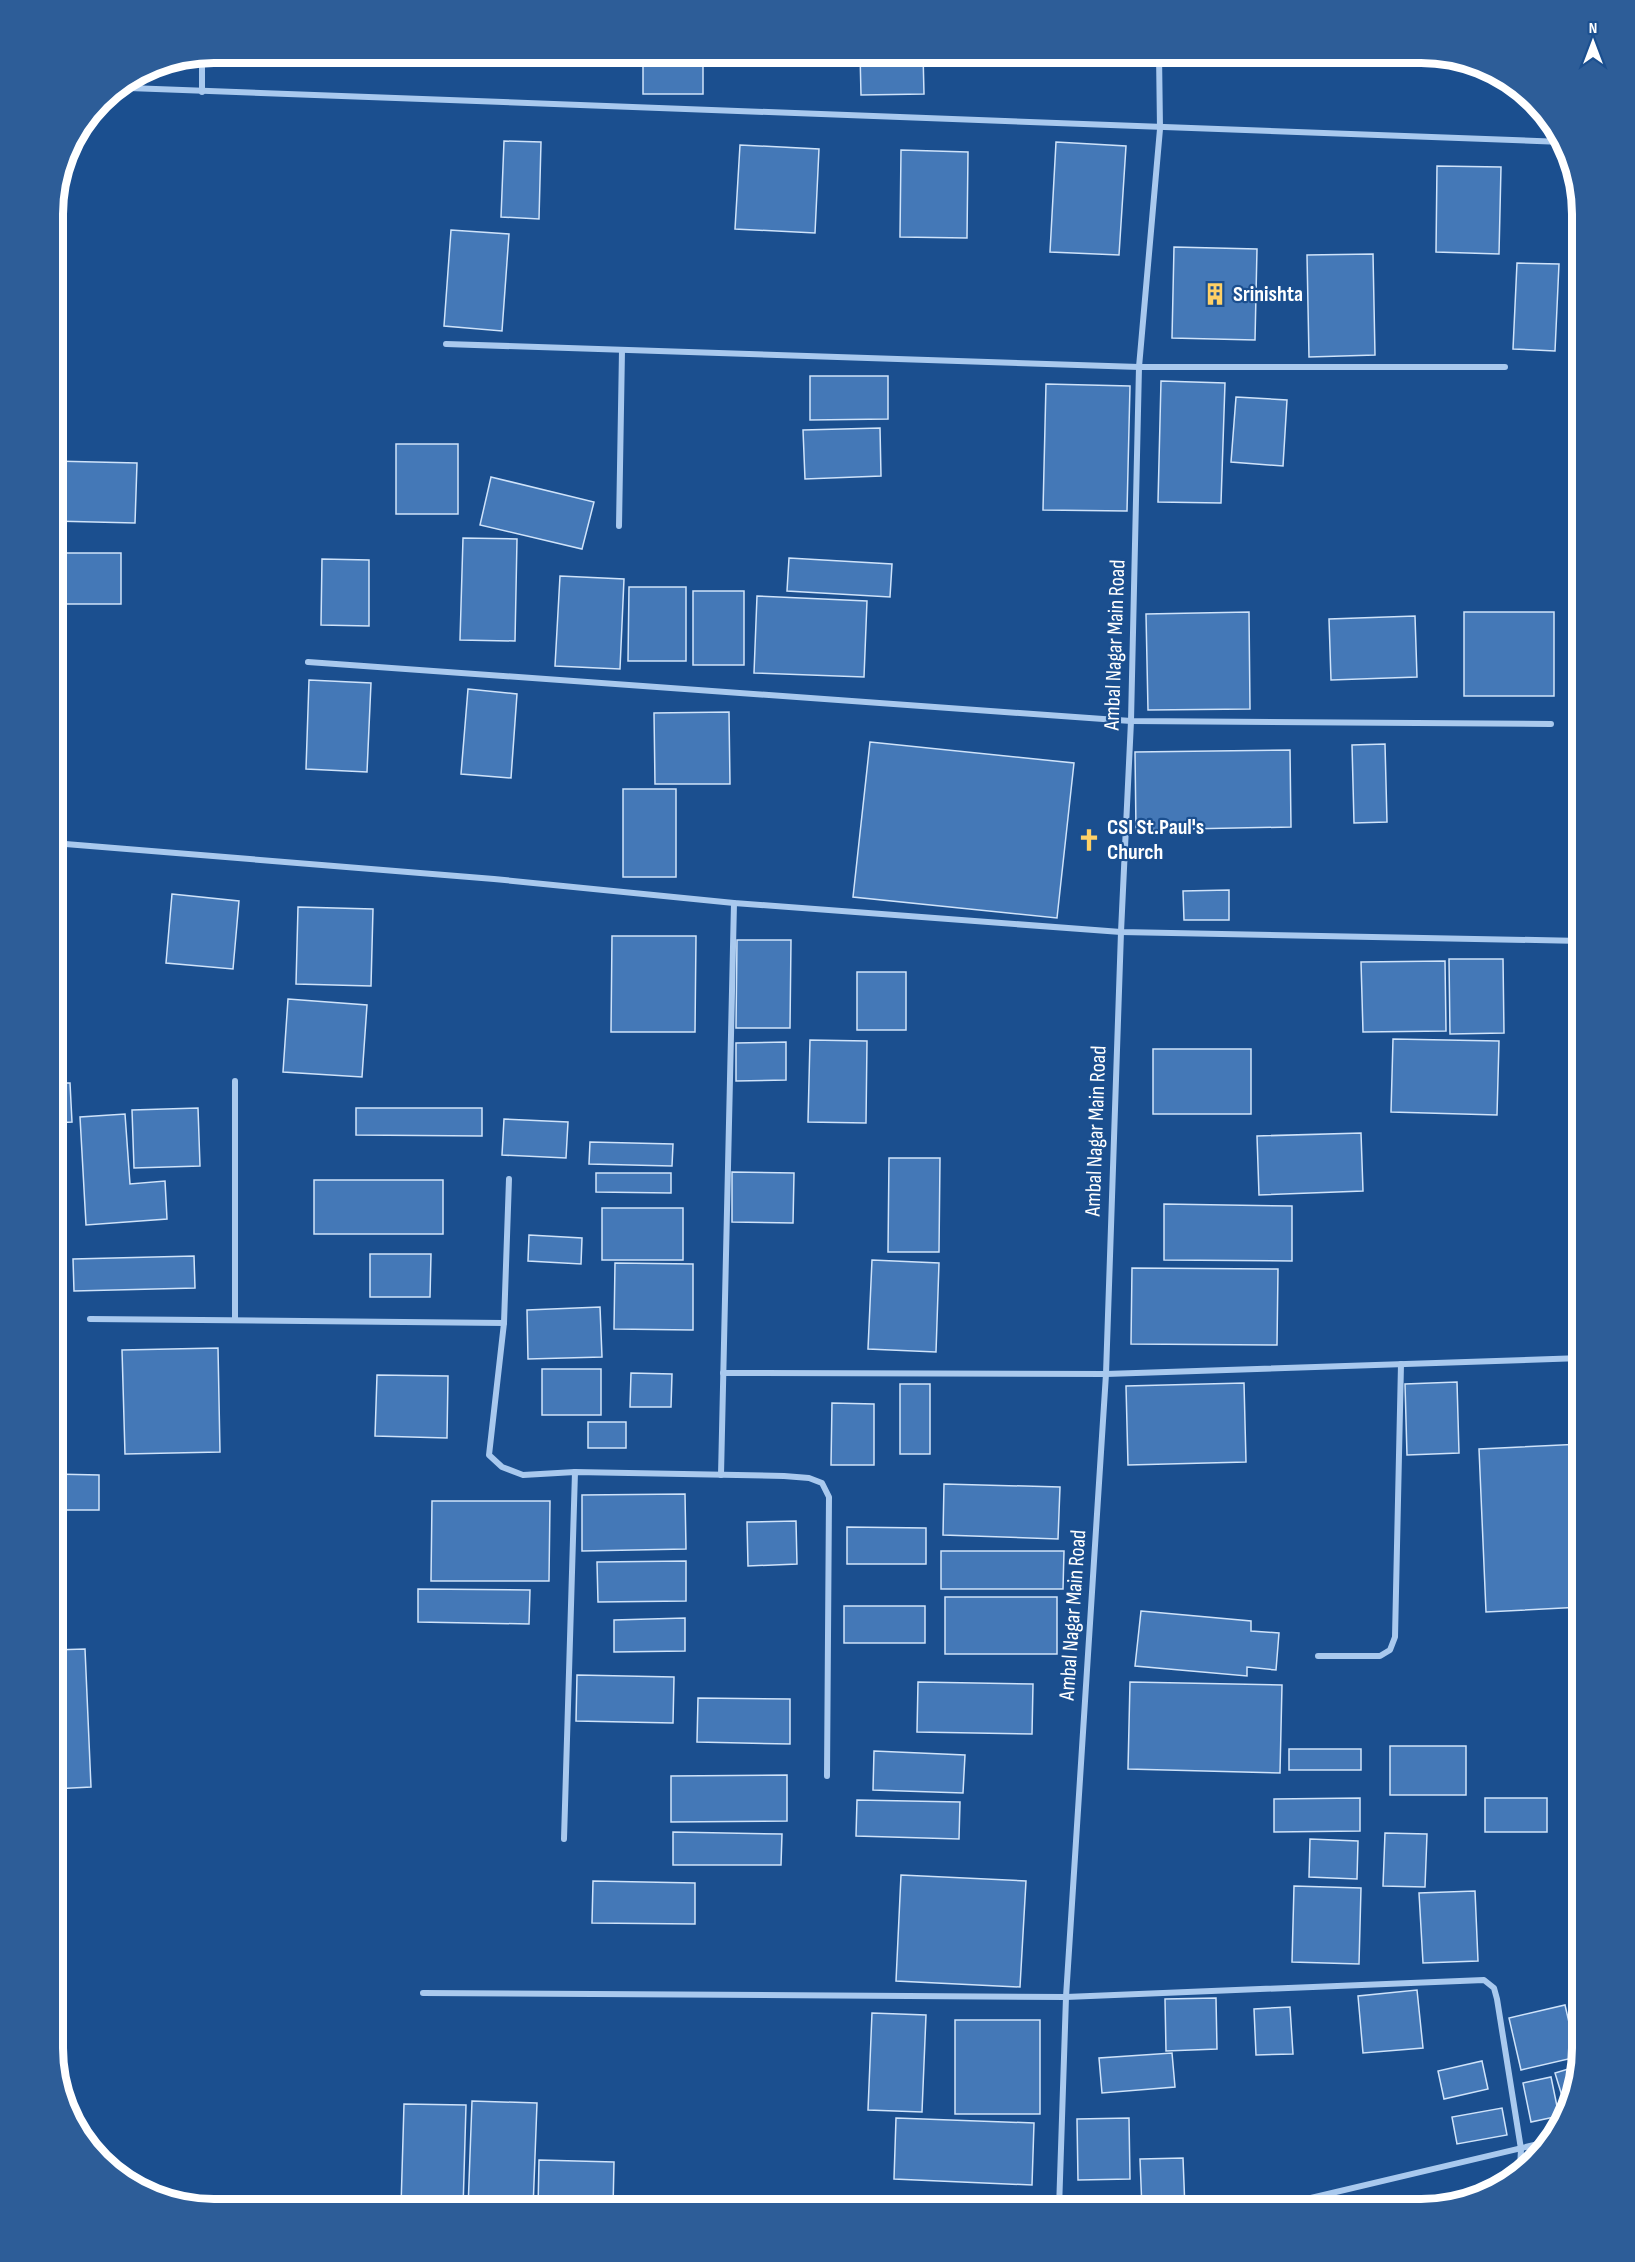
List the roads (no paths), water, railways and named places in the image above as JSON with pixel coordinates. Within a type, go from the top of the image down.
[{"type":"street","name":"Ambal Nagar Main Road","points":[[1059,2199],[1066,1997],[1106,1374],[1121,932],[1131,721],[1138,367],[1160,129],[1159,63]]},
{"type":"street","points":[[202,64],[202,92]]},
{"type":"street","points":[[130,88],[1160,129],[1554,142]]},
{"type":"street","points":[[446,344],[1138,367],[1505,368]]},
{"type":"street","points":[[619,526],[622,350]]},
{"type":"street","points":[[308,662],[1131,721],[1551,724]]},
{"type":"street","points":[[63,844],[494,879],[734,903],[1121,932],[1572,941]]},
{"type":"street","points":[[720,1475],[734,903]]},
{"type":"street","points":[[235,1320],[236,1081]]},
{"type":"street","points":[[509,1179],[504,1323],[489,1455],[502,1467],[524,1475],[575,1472],[720,1475],[809,1478],[822,1483],[829,1497],[827,1776]]},
{"type":"street","points":[[90,1319],[504,1323]]},
{"type":"street","points":[[723,1373],[1106,1374],[1572,1358]]},
{"type":"street","points":[[1318,1656],[1380,1656],[1390,1650],[1395,1637],[1401,1364]]},
{"type":"street","points":[[564,1839],[575,1472]]},
{"type":"street","points":[[423,1993],[1066,1997],[1484,1980],[1494,1988],[1497,1999],[1521,2149],[1520,2162]]},
{"type":"street","points":[[1310,2199],[1537,2145]]},
{"type":"place","name":"Srinishta","points":[[1215,294]]},
{"type":"place","name":"CSI St.Paul's Church","points":[[1089,840]]}]
